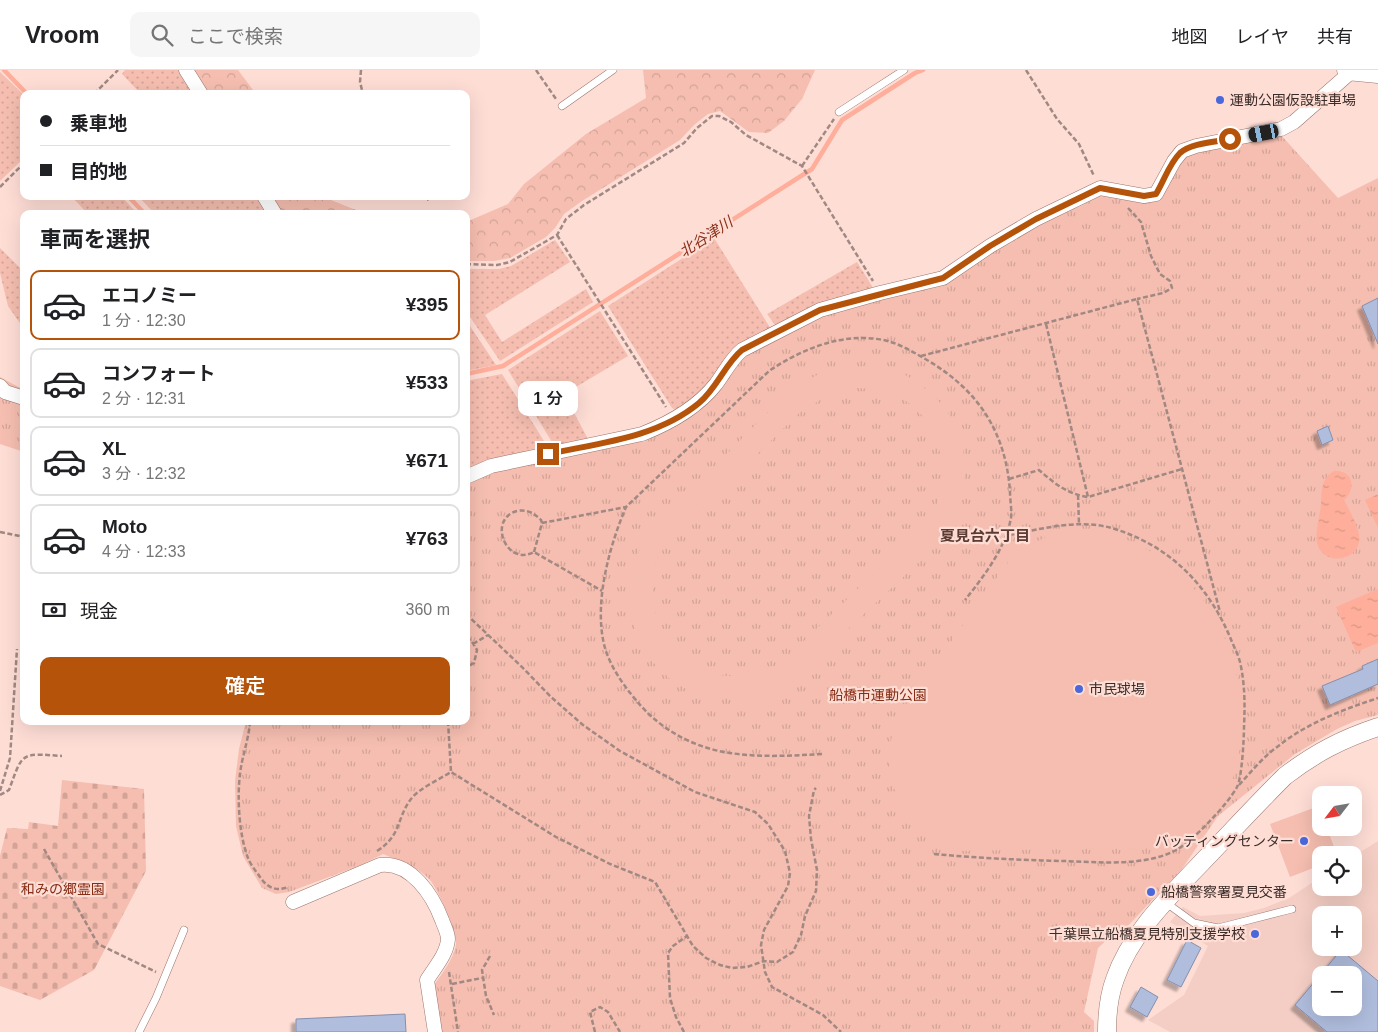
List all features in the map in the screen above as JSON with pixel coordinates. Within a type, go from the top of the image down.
[{"type":"main road","points":[[1349,71],[1378,73]]},
{"type":"street","points":[[186,70],[198,90]]},
{"type":"street","points":[[470,475],[491,466],[642,434],[660,427],[699,403],[716,383],[734,356],[742,350],[820,310],[943,278],[990,246],[1036,219],[1100,188],[1144,196],[1156,194],[1174,161],[1182,152],[1196,146],[1281,129],[1294,122],[1349,71]]},
{"type":"street","points":[[0,386],[5,392],[20,397]]},
{"type":"street","points":[[1107,1032],[1114,980],[1146,924],[1285,776],[1308,758],[1331,746],[1378,727]]},
{"type":"street","points":[[293,902],[380,865],[389,864],[406,872],[423,885],[440,915],[448,936],[446,949],[427,980],[435,1032]]},
{"type":"lane","points":[[562,106],[613,70]]},
{"type":"lane","points":[[839,112],[904,70]]},
{"type":"lane","points":[[1166,902],[1194,923],[1218,928],[1292,909]]},
{"type":"lane","points":[[139,1032],[156,998],[184,930]]},
{"type":"path","points":[[98,90],[118,70]]},
{"type":"path","points":[[361,70],[360,82],[362,90]]},
{"type":"path","points":[[536,70],[562,106]]},
{"type":"path","points":[[1026,70],[1056,119],[1079,144],[1100,188]]},
{"type":"path","points":[[802,166],[839,112]]},
{"type":"path","points":[[470,264],[497,265],[510,262],[556,235],[566,219],[584,204],[684,143],[697,128],[712,116],[719,116],[731,122],[746,135],[802,166],[880,293]]},
{"type":"path","points":[[0,187],[20,167]]},
{"type":"path","points":[[921,356],[1163,293],[1172,288],[1170,281],[1160,274],[1151,256],[1141,222],[1122,203]]},
{"type":"path","points":[[556,235],[674,419]]},
{"type":"path","points":[[1138,299],[1221,616],[1240,660],[1245,691],[1244,741],[1238,786]]},
{"type":"path","points":[[1046,324],[1088,497]]},
{"type":"path","points":[[822,754],[773,756],[719,751],[688,740],[664,728],[633,698],[621,680],[605,648],[602,627],[602,591],[614,534],[626,507],[768,372],[788,358],[837,340],[862,338],[883,340],[909,349],[946,371],[967,391],[986,412],[1006,458],[1011,517],[1000,550],[983,577],[965,600]]},
{"type":"path","points":[[1009,479],[1039,470],[1059,487],[1088,497],[1182,469]]},
{"type":"path","points":[[1078,495],[1078,524]]},
{"type":"path","points":[[542,523],[626,507]]},
{"type":"path","points":[[522,510],[529,511],[541,520],[542,523],[534,552],[527,555],[509,550],[501,532],[503,523],[508,516],[522,510]]},
{"type":"path","points":[[1005,536],[1078,524],[1117,529],[1143,540],[1174,559],[1204,589],[1221,616]]},
{"type":"path","points":[[0,532],[20,537]]},
{"type":"path","points":[[534,552],[602,591]]},
{"type":"path","points":[[470,618],[558,703],[583,725],[620,752],[695,792],[755,812],[768,824],[785,851],[790,873],[788,886],[764,930],[761,945],[765,972],[772,987],[823,1015],[840,1032]]},
{"type":"path","points":[[473,644],[488,635]]},
{"type":"path","points":[[470,640],[476,650],[474,663],[470,665]]},
{"type":"path","points":[[0,791],[10,758],[17,649]]},
{"type":"path","points":[[934,854],[996,859],[1115,862],[1151,859],[1176,851],[1215,816],[1238,786],[1276,748],[1303,728],[1378,698]]},
{"type":"path","points":[[250,725],[249,738],[240,774],[242,836],[248,859],[263,884],[273,889],[283,889],[296,884]]},
{"type":"path","points":[[448,725],[451,772]]},
{"type":"path","points":[[0,795],[8,790],[20,761],[31,754],[62,756]]},
{"type":"path","points":[[451,772],[556,837],[610,864],[655,882],[693,946],[706,958],[720,965],[732,968],[747,967],[764,961],[777,962],[793,952],[801,935],[805,916],[816,891],[817,870],[809,816],[816,788]]},
{"type":"path","points":[[375,852],[388,844],[393,838],[411,799],[451,772]]},
{"type":"path","points":[[44,849],[98,944],[156,972]]},
{"type":"path","points":[[684,1032],[676,1017],[670,998],[668,953],[673,946],[687,936]]},
{"type":"path","points":[[446,949],[458,1032]]},
{"type":"path","points":[[490,956],[482,970],[482,978],[486,996],[494,1015]]},
{"type":"path","points":[[451,984],[482,978]]},
{"type":"path","points":[[595,1032],[590,1012],[600,1007],[608,1012],[620,1032]]},
{"type":"shaded area","name":"千葉県立船橋夏見特別支援学校","points":[[1378,841],[1378,1032],[1170,1032],[1148,1020],[1184,995],[1208,946],[1170,922],[1183,907],[1200,916],[1244,913],[1264,908],[1289,898],[1312,883],[1312,896],[1362,896],[1362,851]]},
{"type":"green space","points":[[125,70],[180,70],[192,90],[137,90],[122,74]]},
{"type":"green space","points":[[193,70],[238,70],[253,90],[205,90]]},
{"type":"green space","points":[[643,70],[815,70],[802,99],[784,121],[768,133],[749,132],[720,111],[708,114],[680,140],[564,214],[555,228],[546,237],[510,258],[494,261],[470,261],[470,220],[508,204],[524,184],[586,134],[646,98]]},
{"type":"green space","points":[[0,72],[20,91],[20,162],[0,181]]},
{"type":"green space","name":"船橋市運動公園","points":[[1281,135],[1338,198],[1378,178],[1378,715],[1355,721],[1337,729],[1295,754],[1218,816],[1182,869],[1122,932],[1113,934],[1098,948],[1084,1012],[1094,1021],[1094,1032],[441,1032],[434,985],[453,956],[456,939],[442,902],[430,880],[425,875],[383,854],[361,865],[289,892],[276,894],[262,888],[243,856],[236,826],[235,781],[239,749],[245,725],[470,725],[470,480],[493,470],[627,441],[644,442],[700,411],[741,357],[828,314],[925,288],[1055,214],[1079,207],[1100,196],[1118,195],[1150,200],[1185,154]]},
{"type":"green space","points":[[75,200],[125,200],[134,210],[84,210]]},
{"type":"green space","points":[[142,200],[261,200],[268,210],[151,210]]},
{"type":"green space","points":[[271,200],[331,200],[356,210],[278,210]]},
{"type":"green space","points":[[714,238],[771,329],[695,401],[677,411],[672,408],[608,306]]},
{"type":"green space","points":[[555,240],[570,262],[485,315],[502,342],[586,289],[593,302],[500,361],[470,317],[470,269],[499,269],[511,266]]},
{"type":"green space","points":[[0,248],[20,268],[20,323],[8,306],[0,273]]},
{"type":"green space","points":[[857,262],[872,286],[872,291],[821,305],[775,325],[767,314]]},
{"type":"green space","points":[[600,311],[628,356],[564,394],[588,439],[555,447],[508,370]]},
{"type":"green space","points":[[470,326],[496,365],[470,370]]},
{"type":"green space","points":[[869,366],[886,368],[914,380],[928,391],[948,413],[955,425],[963,451],[965,465],[964,480],[957,512],[952,524],[936,546],[759,713],[746,698],[716,699],[691,692],[671,680],[653,662],[638,638],[630,615],[626,589],[629,573],[646,536],[790,390],[826,370]],"holes":[[[850,388],[879,390],[903,399],[923,416],[931,428],[939,450],[942,479],[938,502],[927,522],[778,666],[741,676],[719,675],[704,672],[691,666],[671,648],[663,636],[658,622],[654,608],[653,585],[655,567],[659,555],[667,543],[799,413],[830,394]]]},
{"type":"green space","points":[[502,374],[549,449],[470,471],[470,380]]},
{"type":"green space","points":[[0,377],[20,388],[20,451],[0,444]]},
{"type":"green space","name":"市民球場","points":[[1085,530],[1123,538],[1156,555],[1185,579],[1208,608],[1226,642],[1238,678],[1242,716],[1239,753],[1228,791],[1219,807],[1202,825],[1179,838],[1154,846],[1142,848],[957,851],[945,847],[929,837],[915,824],[898,799],[893,786],[889,758],[890,744],[899,715],[1014,556],[1023,548],[1040,540],[1067,532]]},
{"type":"green space","name":"和みの郷霊園","points":[[62,780],[144,789],[146,871],[94,970],[40,1000],[0,986],[0,856],[7,828],[28,829],[29,822],[58,826]]},
{"type":"green space","name":"バッティングセンター","points":[[1312,809],[1312,836],[1330,836],[1334,846],[1312,846],[1312,868],[1290,877],[1270,824]]},
{"type":"water","points":[[1334,471],[1345,473],[1351,481],[1351,490],[1344,500],[1355,521],[1359,535],[1359,544],[1355,551],[1349,556],[1342,558],[1327,556],[1321,551],[1317,543],[1323,485],[1327,477]]},
{"type":"water","points":[[1378,494],[1378,528],[1365,500]]},
{"type":"water","points":[[1378,589],[1378,643],[1356,652],[1336,607]]},
{"type":"building","points":[[1378,298],[1378,344],[1362,306]]},
{"type":"building","points":[[1328,426],[1333,440],[1322,445],[1317,431]]},
{"type":"building","points":[[1378,659],[1378,684],[1330,705],[1322,686],[1363,669],[1362,666]]},
{"type":"building","points":[[1187,940],[1201,948],[1181,987],[1167,980]]},
{"type":"building","points":[[1336,956],[1348,956],[1360,966],[1328,966]]},
{"type":"building","points":[[1362,968],[1378,981],[1378,1032],[1327,1032],[1295,1005],[1312,985],[1312,1016],[1362,1016]]},
{"type":"building","points":[[1141,987],[1158,997],[1147,1017],[1130,1007]]},
{"type":"building","points":[[405,1014],[406,1032],[296,1032],[296,1019]]},
{"type":"waterway","name":"北谷津川","points":[[4,70],[23,90]]},
{"type":"waterway","name":"北谷津川","points":[[470,373],[503,366],[812,169],[842,120],[915,73],[923,70]]},
{"type":"waterway","name":"北谷津川","points":[[132,200],[141,210]]},
{"type":"place","name":"運動公園仮設駐車場","points":[[1220,100]]},
{"type":"place","name":"市民球場","points":[[1079,689]]},
{"type":"place","name":"バッティングセンター","points":[[1304,841]]},
{"type":"place","name":"船橋警察署夏見交番","points":[[1151,892]]},
{"type":"place","name":"千葉県立船橋夏見特別支援学校","points":[[1255,934]]},
{"type":"district","name":"夏見台六丁目","points":[[985,536]]},
{"type":"route","points":[[548,454],[642,434],[660,427],[699,403],[716,383],[734,356],[742,350],[820,310],[943,278],[990,246],[1036,219],[1100,188],[1144,196],[1156,194],[1174,161],[1182,152],[1196,146],[1230,139]]}]
